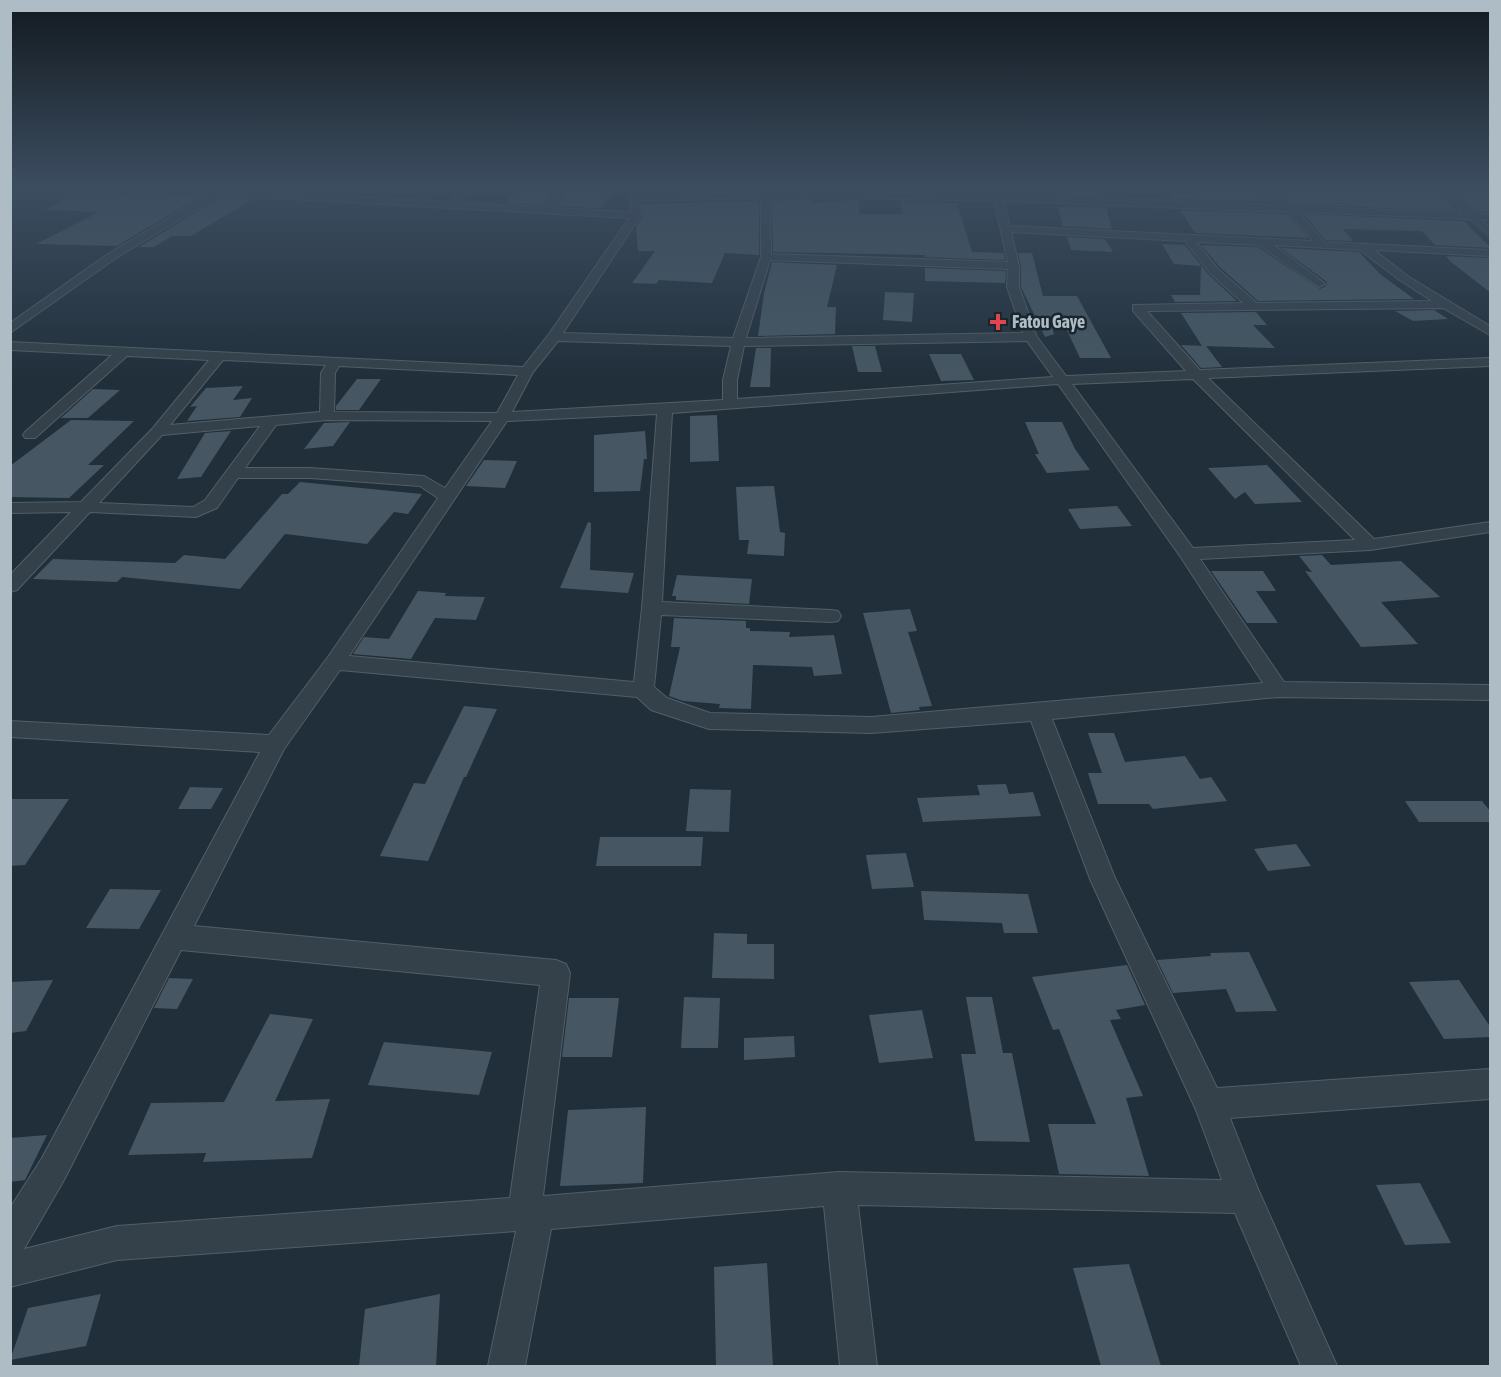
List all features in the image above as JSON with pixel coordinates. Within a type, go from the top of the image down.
[{"type":"street","points":[[10,329],[120,251]]},
{"type":"street","points":[[10,1241],[53,1169],[275,744],[335,662],[502,417],[527,371],[554,337],[605,251]]},
{"type":"street","points":[[730,404],[730,380],[738,342],[766,257],[766,251]]},
{"type":"street","points":[[1010,251],[1014,266],[1013,287],[1031,337],[1188,554],[1278,689]]},
{"type":"street","points":[[1200,251],[1214,271],[1256,308]]},
{"type":"street","points":[[1275,251],[1319,284]]},
{"type":"street","points":[[1369,251],[1444,304],[1491,331]]},
{"type":"street","points":[[1459,251],[1491,253]]},
{"type":"street","points":[[766,257],[1014,266]]},
{"type":"street","points":[[1370,545],[1196,374],[1137,308],[1444,304]]},
{"type":"street","points":[[554,337],[738,342],[1031,337]]},
{"type":"street","points":[[11,346],[527,371]]},
{"type":"street","points":[[30,435],[124,351]]},
{"type":"street","points":[[10,586],[158,431],[219,356]]},
{"type":"street","points":[[327,416],[328,373],[335,362]]},
{"type":"street","points":[[158,431],[270,423],[327,416],[502,417],[665,409],[1062,380],[1491,362]]},
{"type":"street","points":[[643,690],[652,608],[665,409]]},
{"type":"street","points":[[10,508],[86,507],[196,512],[211,504],[270,423]]},
{"type":"street","points":[[235,473],[310,473],[424,481],[448,497]]},
{"type":"street","points":[[1188,554],[1370,545],[1491,527]]},
{"type":"street","points":[[652,608],[831,616]]},
{"type":"street","points":[[335,662],[643,690],[659,704],[709,721],[871,725],[1039,712],[1278,689],[1491,693]]},
{"type":"street","points":[[1039,712],[1103,879],[1209,1104],[1245,1197],[1319,1366]]},
{"type":"street","points":[[10,729],[275,744]]},
{"type":"street","points":[[174,937],[556,973],[530,1214],[507,1366]]},
{"type":"street","points":[[1209,1104],[1491,1084]]},
{"type":"street","points":[[10,1270],[117,1243],[530,1214],[840,1188],[1245,1197]]},
{"type":"street","points":[[840,1188],[859,1366]]},
{"type":"building","points":[[655,251],[759,251],[759,255],[725,253],[712,283],[659,280],[656,284],[632,283]]},
{"type":"building","points":[[972,251],[1004,253],[1005,260],[925,257],[925,255],[773,252]]},
{"type":"building","points":[[1166,251],[1190,251],[1208,274],[1237,301],[1175,302],[1171,295],[1200,295],[1201,266],[1174,264]]},
{"type":"building","points":[[1206,251],[1264,251],[1320,289],[1326,286],[1327,282],[1285,251],[1359,252],[1380,274],[1414,299],[1258,301],[1220,267]]},
{"type":"building","points":[[1018,253],[1032,253],[1043,296],[1077,296],[1111,358],[1080,358],[1064,324],[1051,323],[1054,334],[1045,337],[1021,287],[1021,266]]},
{"type":"building","points":[[1446,256],[1491,258],[1491,293],[1451,262]]},
{"type":"building","points":[[772,262],[837,265],[827,307],[836,307],[835,334],[758,336],[764,293]]},
{"type":"building","points":[[925,268],[1006,271],[1005,283],[925,281]]},
{"type":"building","points":[[885,292],[914,293],[912,322],[883,320]]},
{"type":"building","points":[[1434,310],[1448,319],[1413,321],[1395,311]]},
{"type":"building","points":[[1256,312],[1267,325],[1253,325],[1275,348],[1202,346],[1181,313]]},
{"type":"building","points":[[1181,345],[1206,346],[1222,367],[1201,368]]},
{"type":"building","points":[[852,346],[875,346],[882,372],[858,372]]},
{"type":"building","points":[[756,348],[771,348],[770,387],[750,387]]},
{"type":"building","points":[[929,354],[961,354],[974,380],[941,381]]},
{"type":"building","points":[[357,379],[381,379],[359,410],[336,410],[336,406]]},
{"type":"building","points":[[243,386],[233,400],[252,398],[240,417],[187,421],[197,406],[190,407],[206,388]]},
{"type":"building","points":[[93,389],[120,390],[88,418],[61,418]]},
{"type":"building","points":[[717,415],[719,461],[690,462],[690,416]]},
{"type":"building","points":[[71,420],[134,421],[88,465],[104,465],[69,498],[10,497],[10,466]]},
{"type":"building","points":[[350,422],[333,446],[304,449],[324,423]]},
{"type":"building","points":[[1025,422],[1062,422],[1075,449],[1090,470],[1047,473],[1035,454],[1039,454]]},
{"type":"building","points":[[231,431],[201,477],[177,479],[205,433]]},
{"type":"building","points":[[645,431],[647,459],[644,459],[640,491],[594,492],[594,435]]},
{"type":"building","points":[[484,460],[517,461],[505,488],[466,486]]},
{"type":"building","points":[[1267,465],[1302,502],[1255,504],[1245,492],[1235,499],[1208,468]]},
{"type":"building","points":[[300,482],[422,494],[408,514],[394,512],[367,544],[285,534],[240,589],[122,577],[117,582],[33,579],[53,559],[175,563],[184,555],[225,559],[282,494],[288,494]]},
{"type":"building","points":[[774,486],[780,532],[785,533],[784,556],[747,554],[749,540],[739,540],[736,487]]},
{"type":"building","points":[[1117,506],[1132,526],[1080,529],[1068,509]]},
{"type":"building","points":[[588,522],[591,523],[590,570],[634,573],[628,593],[560,588]]},
{"type":"building","points":[[1322,555],[1331,565],[1401,561],[1440,597],[1381,602],[1418,644],[1361,647],[1305,571],[1312,572],[1299,556]]},
{"type":"building","points":[[1211,571],[1263,571],[1276,591],[1256,591],[1278,623],[1247,623]]},
{"type":"building","points":[[677,575],[752,579],[749,604],[676,600],[676,596],[672,596]]},
{"type":"building","points":[[418,591],[446,593],[445,596],[485,597],[476,620],[435,618],[411,659],[353,654],[364,637],[389,639]]},
{"type":"building","points":[[910,609],[917,631],[908,632],[932,706],[919,707],[920,710],[891,713],[863,613]]},
{"type":"building","points":[[674,618],[746,621],[746,628],[750,628],[750,631],[790,632],[789,637],[834,635],[842,674],[814,676],[812,667],[753,665],[751,709],[719,708],[720,704],[683,701],[669,696],[680,647],[671,647]]},
{"type":"building","points":[[464,706],[497,709],[464,777],[428,861],[380,856],[414,783],[425,784]]},
{"type":"building","points":[[1088,733],[1114,733],[1125,762],[1185,756],[1200,779],[1211,777],[1227,801],[1153,809],[1149,804],[1098,804],[1088,773],[1102,773]]},
{"type":"building","points":[[1006,784],[1009,794],[1033,792],[1041,816],[923,822],[917,798],[980,795],[977,785]]},
{"type":"building","points":[[190,787],[223,788],[211,809],[178,809]]},
{"type":"building","points":[[690,789],[731,790],[729,832],[686,831]]},
{"type":"building","points":[[10,799],[69,799],[25,865],[10,866]]},
{"type":"building","points":[[1405,801],[1482,801],[1491,812],[1491,822],[1419,822]]},
{"type":"building","points":[[600,837],[703,837],[701,866],[596,866]]},
{"type":"building","points":[[1296,844],[1311,866],[1268,871],[1254,849]]},
{"type":"building","points":[[906,853],[914,887],[872,889],[866,855]]},
{"type":"building","points":[[110,889],[161,890],[139,929],[86,928]]},
{"type":"building","points":[[921,891],[1028,894],[1038,933],[1004,933],[1002,923],[924,920]]},
{"type":"building","points":[[714,933],[747,934],[747,944],[774,944],[774,979],[712,978]]},
{"type":"building","points":[[1249,952],[1277,1011],[1236,1012],[1226,989],[1173,993],[1157,960],[1211,956],[1210,953]]},
{"type":"building","points":[[1127,965],[1145,1005],[1116,1010],[1121,1019],[1110,1020],[1143,1096],[1126,1098],[1149,1176],[1059,1174],[1048,1124],[1096,1124],[1059,1029],[1053,1030],[1032,977]]},
{"type":"building","points":[[169,978],[193,979],[177,1009],[154,1008]]},
{"type":"building","points":[[53,980],[26,1031],[10,1033],[10,982]]},
{"type":"building","points":[[1459,980],[1491,1028],[1491,1037],[1444,1039],[1409,982]]},
{"type":"building","points":[[684,997],[720,998],[718,1048],[681,1048]]},
{"type":"building","points":[[966,997],[992,997],[1003,1053],[1012,1053],[1030,1142],[975,1141],[961,1054],[976,1054]]},
{"type":"building","points":[[569,998],[619,998],[612,1057],[562,1057]]},
{"type":"building","points":[[922,1010],[933,1058],[879,1063],[869,1015]]},
{"type":"building","points":[[270,1014],[313,1019],[275,1101],[330,1099],[312,1158],[203,1162],[206,1153],[128,1155],[151,1103],[224,1102]]},
{"type":"building","points":[[794,1036],[795,1057],[744,1060],[744,1038]]},
{"type":"building","points":[[384,1042],[492,1052],[479,1095],[368,1085]]},
{"type":"building","points":[[646,1107],[643,1183],[560,1186],[568,1110]]},
{"type":"building","points":[[47,1135],[25,1180],[10,1182],[10,1138]]},
{"type":"building","points":[[1420,1183],[1451,1243],[1405,1245],[1376,1185]]},
{"type":"building","points":[[767,1263],[773,1366],[716,1366],[714,1267]]},
{"type":"building","points":[[1129,1264],[1161,1366],[1101,1366],[1073,1268]]},
{"type":"building","points":[[101,1294],[86,1346],[10,1360],[28,1308]]},
{"type":"building","points":[[440,1294],[436,1366],[359,1366],[365,1309]]},
{"type":"place","name":"Fatou Gaye","points":[[998,322]]}]
